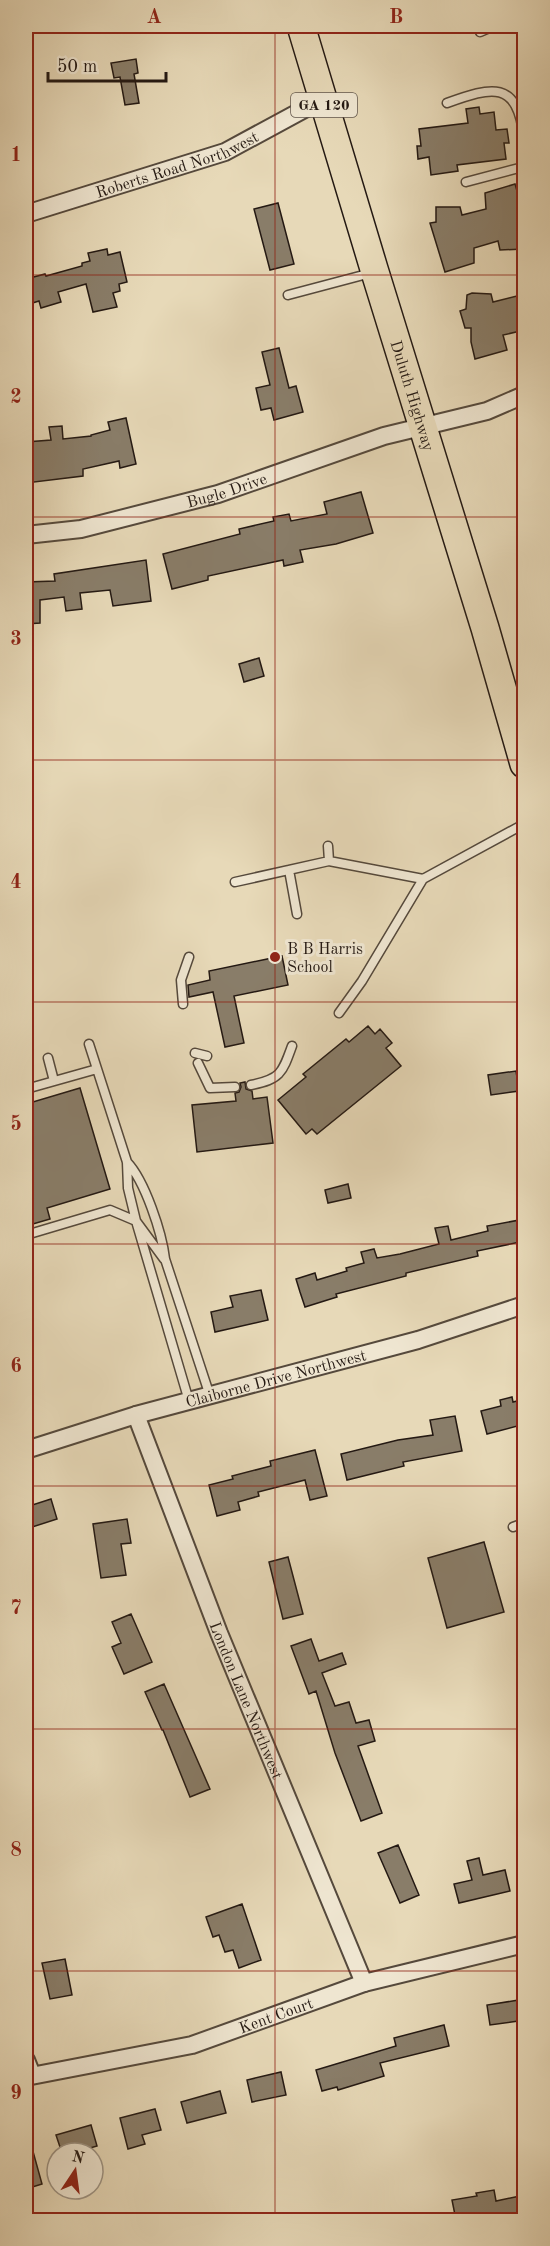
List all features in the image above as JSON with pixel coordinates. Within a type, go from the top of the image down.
[{"type":"main road","name":"Duluth Highway","points":[[301,26],[525,764]]},
{"type":"street","name":"Roberts Road Northwest","points":[[26,214],[225,152],[323,99]]},
{"type":"street","name":"Bugle Drive","points":[[26,535],[81,529],[218,494],[384,436],[487,411],[525,395]]},
{"type":"street","name":"Claiborne Drive Northwest","points":[[26,1450],[136,1415],[418,1340],[525,1305]]},
{"type":"street","name":"London Lane Northwest","points":[[136,1415],[219,1633],[364,1983]]},
{"type":"street","name":"Kent Court","points":[[28,2071],[192,2045],[364,1983],[525,1944]]},
{"type":"lane","points":[[480,32],[494,26]]},
{"type":"lane","points":[[447,104],[481,91],[492,90],[504,93],[512,99],[523,124],[525,138]]},
{"type":"lane","points":[[466,182],[525,165]]},
{"type":"lane","points":[[288,295],[375,272]]},
{"type":"lane","points":[[339,1013],[362,981],[423,879],[525,824]]},
{"type":"lane","points":[[328,846],[329,861]]},
{"type":"lane","points":[[240,881],[329,861],[423,879]]},
{"type":"lane","points":[[289,870],[297,914]]},
{"type":"lane","points":[[183,1004],[181,980],[189,957]]},
{"type":"lane","points":[[89,1044],[127,1162],[128,1188],[136,1221],[189,1401]]},
{"type":"lane","points":[[251,1085],[271,1081],[285,1067],[292,1046]]},
{"type":"lane","points":[[195,1053],[207,1056]]},
{"type":"lane","points":[[48,1058],[54,1081]]},
{"type":"lane","points":[[198,1063],[210,1088],[235,1087]]},
{"type":"lane","points":[[26,1089],[97,1069]]},
{"type":"lane","points":[[127,1162],[136,1171],[162,1239],[165,1259],[210,1396]]},
{"type":"lane","points":[[26,1235],[110,1210],[136,1221],[165,1259]]},
{"type":"lane","points":[[513,1527],[525,1523]]},
{"type":"building","points":[[136,59],[138,73],[134,74],[139,103],[125,105],[120,77],[114,78],[111,63]]},
{"type":"building","points":[[479,107],[480,114],[494,112],[496,130],[507,129],[509,143],[504,143],[506,159],[457,165],[458,171],[431,175],[429,157],[418,159],[417,146],[421,146],[419,129],[468,123],[466,109]]},
{"type":"building","points":[[515,184],[519,198],[519,214],[525,214],[523,249],[500,250],[498,241],[474,248],[474,263],[445,272],[430,223],[436,222],[436,207],[460,207],[462,215],[486,209],[485,193]]},
{"type":"building","points":[[278,203],[294,264],[270,270],[254,209]]},
{"type":"building","points":[[107,249],[108,255],[120,252],[127,282],[119,284],[120,291],[113,293],[117,307],[93,312],[86,284],[58,292],[61,302],[41,308],[39,301],[26,305],[26,279],[82,266],[82,263],[90,261],[88,253]]},
{"type":"building","points":[[491,294],[493,302],[525,294],[525,330],[503,335],[507,350],[475,359],[471,328],[465,328],[460,311],[466,309],[467,295]]},
{"type":"building","points":[[279,348],[289,388],[296,386],[303,412],[274,420],[271,408],[261,410],[256,388],[270,385],[262,352]]},
{"type":"building","points":[[126,418],[136,464],[120,468],[119,461],[83,469],[83,476],[26,483],[26,442],[51,440],[49,427],[62,426],[63,439],[91,436],[110,430],[108,422]]},
{"type":"building","points":[[361,492],[373,533],[336,544],[300,550],[303,562],[284,566],[283,560],[208,576],[208,580],[172,589],[163,554],[240,534],[239,529],[274,521],[273,517],[289,514],[291,521],[327,514],[324,502]]},
{"type":"building","points":[[146,560],[151,601],[113,606],[110,590],[80,593],[82,609],[66,611],[64,597],[40,600],[40,623],[26,624],[26,582],[55,581],[54,574]]},
{"type":"building","points":[[259,658],[264,676],[244,682],[239,664]]},
{"type":"building","points":[[282,956],[288,985],[234,996],[244,1043],[225,1047],[213,992],[189,997],[188,985],[210,980],[209,971]]},
{"type":"building","points":[[368,1026],[375,1034],[380,1029],[392,1043],[386,1048],[401,1066],[317,1134],[312,1129],[306,1134],[278,1100],[306,1077],[303,1074],[346,1039],[349,1042]]},
{"type":"building","points":[[516,1071],[519,1091],[491,1095],[488,1075]]},
{"type":"building","points":[[245,1082],[246,1089],[252,1091],[253,1099],[267,1097],[273,1143],[197,1152],[192,1105],[236,1101],[235,1093],[239,1092],[240,1083]]},
{"type":"building","points":[[80,1088],[110,1189],[47,1208],[50,1219],[26,1226],[26,1104]]},
{"type":"building","points":[[348,1184],[351,1198],[328,1203],[325,1190]]},
{"type":"building","points":[[525,1219],[525,1241],[477,1251],[478,1256],[406,1273],[406,1276],[336,1294],[337,1297],[305,1307],[296,1279],[315,1273],[317,1280],[347,1271],[346,1268],[364,1263],[361,1252],[374,1249],[377,1258],[400,1254],[439,1244],[435,1228],[448,1226],[451,1240],[488,1231],[487,1226]]},
{"type":"building","points":[[261,1290],[268,1320],[215,1332],[211,1312],[233,1307],[230,1296]]},
{"type":"building","points":[[512,1397],[513,1402],[525,1399],[525,1424],[487,1434],[481,1411],[501,1406],[500,1400]]},
{"type":"building","points":[[455,1416],[462,1451],[403,1462],[404,1466],[347,1480],[341,1454],[398,1440],[433,1435],[430,1420]]},
{"type":"building","points":[[315,1450],[327,1496],[310,1500],[305,1480],[258,1492],[259,1496],[238,1502],[240,1510],[217,1516],[209,1485],[233,1479],[232,1476],[271,1466],[270,1461]]},
{"type":"building","points":[[51,1499],[57,1519],[26,1529],[26,1507]]},
{"type":"building","points":[[127,1519],[131,1543],[121,1544],[126,1575],[101,1578],[93,1524]]},
{"type":"building","points":[[484,1542],[504,1612],[447,1628],[428,1558]]},
{"type":"building","points":[[288,1557],[303,1614],[283,1619],[269,1562]]},
{"type":"building","points":[[131,1614],[152,1662],[124,1674],[112,1647],[121,1643],[112,1622]]},
{"type":"building","points":[[311,1639],[319,1661],[342,1653],[346,1664],[322,1673],[335,1706],[349,1702],[356,1723],[369,1720],[375,1741],[358,1746],[382,1813],[361,1821],[335,1753],[316,1691],[309,1694],[291,1646]]},
{"type":"building","points":[[164,1684],[210,1789],[190,1797],[145,1692]]},
{"type":"building","points":[[398,1845],[419,1895],[400,1903],[378,1853]]},
{"type":"building","points":[[479,1858],[483,1875],[505,1870],[510,1891],[459,1903],[454,1884],[472,1880],[467,1861]]},
{"type":"building","points":[[242,1904],[261,1960],[239,1968],[233,1950],[225,1952],[219,1935],[213,1937],[206,1917]]},
{"type":"building","points":[[65,1959],[72,1995],[50,1999],[42,1963]]},
{"type":"building","points":[[525,1999],[525,2020],[490,2025],[487,2005]]},
{"type":"building","points":[[444,2025],[449,2046],[380,2063],[384,2076],[338,2090],[337,2087],[322,2091],[316,2070],[396,2046],[394,2038]]},
{"type":"building","points":[[281,2072],[286,2095],[252,2102],[247,2080]]},
{"type":"building","points":[[220,2091],[226,2113],[187,2123],[181,2102]]},
{"type":"building","points":[[155,2109],[161,2130],[142,2135],[145,2144],[128,2149],[120,2118]]},
{"type":"building","points":[[91,2125],[96,2141],[58,2141],[56,2135]]},
{"type":"building","points":[[29,2137],[42,2184],[26,2189],[26,2138]]},
{"type":"building","points":[[494,2190],[496,2201],[525,2195],[525,2220],[456,2220],[452,2200],[477,2196],[476,2193]]},
{"type":"place","name":"B B Harris School","points":[[275,957]]}]
